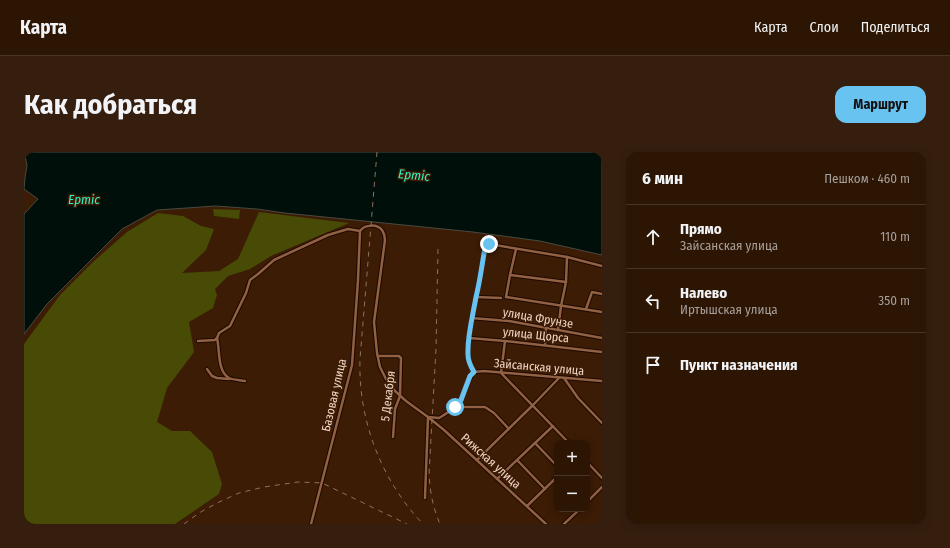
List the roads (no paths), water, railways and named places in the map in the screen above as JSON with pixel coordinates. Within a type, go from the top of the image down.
[{"type":"street","name":"Рижская улица","points":[[360,231],[362,228],[376,226],[383,231],[385,240],[374,322],[380,367],[386,379],[400,396],[428,417],[546,524]]},
{"type":"street","points":[[230,379],[222,370],[217,338],[219,333],[230,326],[246,293],[250,280],[274,260],[328,235],[348,229],[360,231]]},
{"type":"street","name":"Базовая улица","points":[[311,524],[352,365],[360,231]]},
{"type":"street","points":[[426,498],[428,417],[439,418],[455,407],[461,400],[470,376],[474,372],[468,361],[469,338],[471,318],[485,248],[489,244],[567,257],[602,266]]},
{"type":"street","points":[[516,249],[506,297],[602,312]]},
{"type":"street","points":[[558,330],[566,282],[567,257]]},
{"type":"street","points":[[510,275],[566,282]]},
{"type":"street","points":[[586,309],[592,292],[602,294]]},
{"type":"street","points":[[476,297],[502,298]]},
{"type":"street","name":"улица Фрунзе","points":[[471,318],[510,321],[602,338]]},
{"type":"street","points":[[545,345],[546,328]]},
{"type":"street","points":[[198,341],[214,340],[217,338]]},
{"type":"street","name":"улица Щорса","points":[[469,338],[602,352]]},
{"type":"street","points":[[505,341],[501,373],[566,440]]},
{"type":"street","name":"5 Декабря","points":[[378,356],[399,356],[401,358],[400,396],[395,410],[393,437]]},
{"type":"street","points":[[208,369],[212,376],[217,378],[245,380]]},
{"type":"street","name":"Зайсанская улица","points":[[474,372],[484,371],[602,381]]},
{"type":"street","points":[[477,460],[559,378]]},
{"type":"street","points":[[564,378],[578,398],[602,423]]},
{"type":"street","points":[[455,407],[485,406],[509,429]]},
{"type":"street","points":[[497,479],[553,426]]},
{"type":"street","points":[[535,443],[554,463]]},
{"type":"street","points":[[517,460],[545,489]]},
{"type":"street","points":[[590,465],[602,478]]},
{"type":"street","points":[[527,506],[554,480]]},
{"type":"street","points":[[590,499],[602,487]]},
{"type":"street","points":[[564,524],[577,512]]},
{"type":"water","name":"Ертіс","points":[[24,152],[602,152],[602,255],[540,241],[473,232],[257,209],[216,206],[157,210],[122,229],[47,304],[24,334],[24,214],[38,199],[24,189],[27,165]]},
{"type":"railway","points":[[377,152],[360,359],[360,382],[368,426],[384,469],[408,507],[423,524]]},
{"type":"railway","points":[[438,249],[436,349],[429,474],[432,500],[440,524]]},
{"type":"railway","points":[[184,524],[199,513],[239,493],[264,487],[298,482],[322,483],[407,524]]}]
